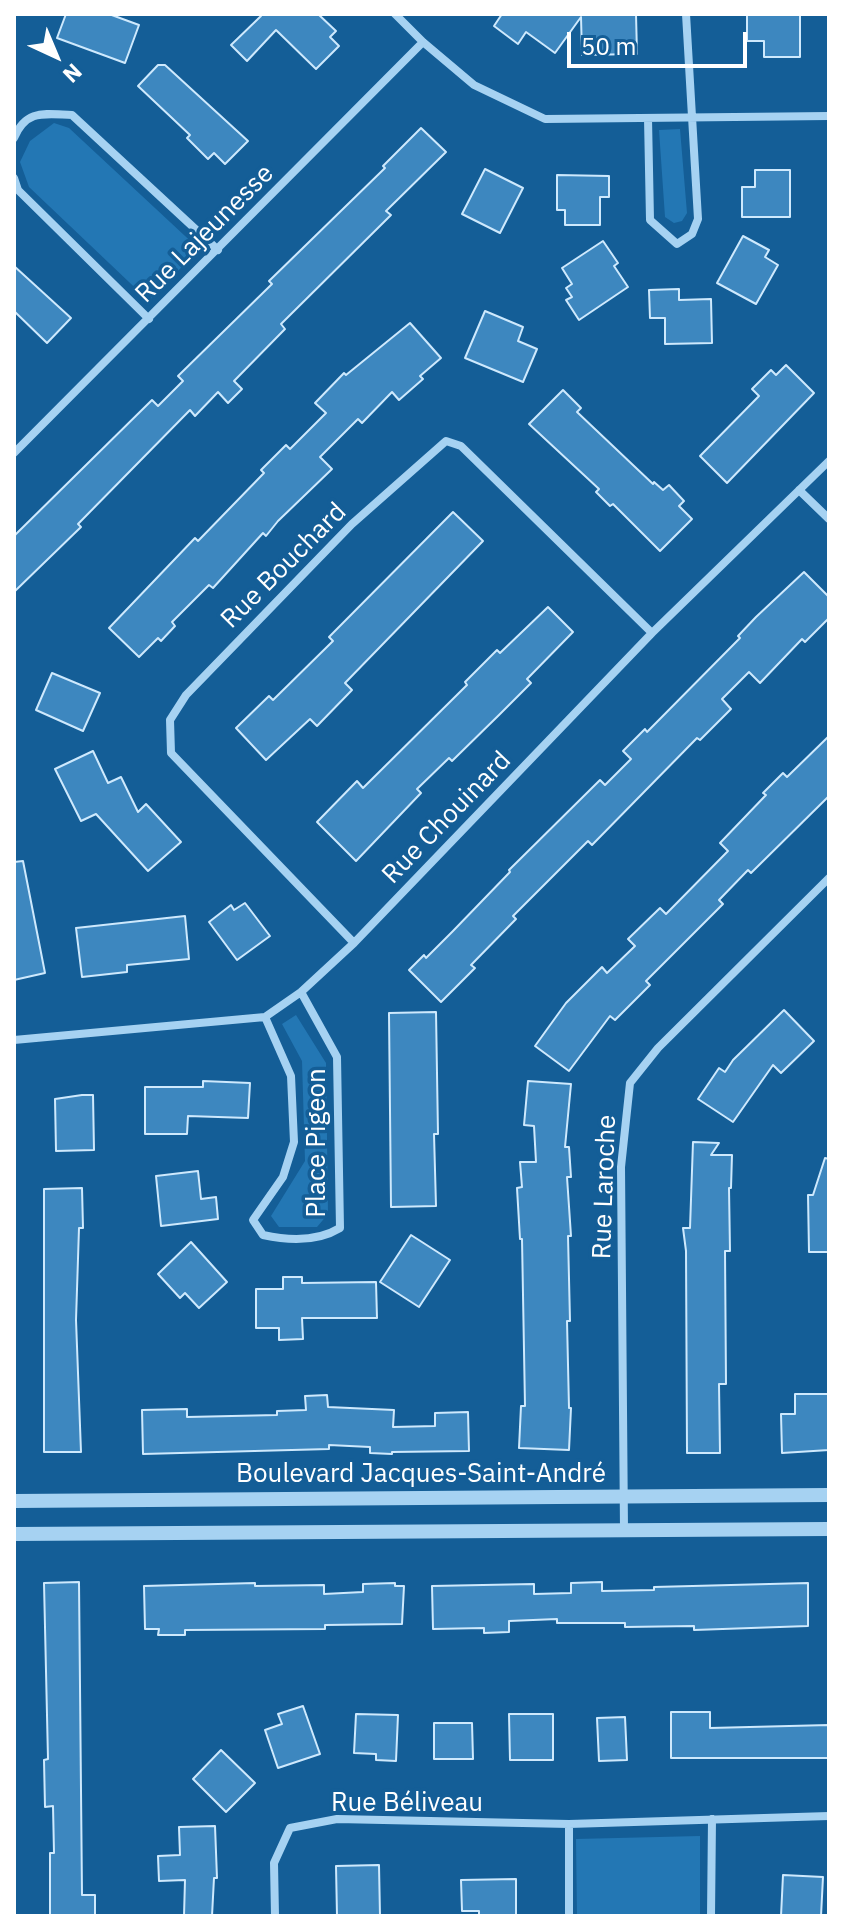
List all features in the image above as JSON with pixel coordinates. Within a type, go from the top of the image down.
[{"type":"street","points":[[395,14],[474,85],[545,119],[829,116]]},
{"type":"street","points":[[648,118],[650,220],[677,244],[692,234],[698,219],[686,14]]},
{"type":"street","name":"Rue Lajeunesse","points":[[14,453],[423,42]]},
{"type":"street","points":[[14,138],[20,124],[36,114],[72,115],[218,250]]},
{"type":"street","points":[[14,178],[18,190],[149,319]]},
{"type":"street","name":"Rue Bouchard","points":[[354,943],[171,753],[170,720],[186,695],[352,524],[446,441],[461,446],[652,633]]},
{"type":"street","name":"Rue Chouinard","points":[[14,1040],[265,1017],[301,992],[354,943],[652,633],[829,461]]},
{"type":"street","points":[[799,490],[829,519]]},
{"type":"street","name":"Rue Laroche","points":[[624,1530],[621,1167],[630,1083],[658,1048],[829,878]]},
{"type":"street","name":"Place Pigeon","points":[[265,1017],[291,1076],[294,1142],[283,1177],[253,1220],[263,1235],[281,1239],[324,1238],[340,1228],[337,1057],[301,992]]},
{"type":"street","name":"Boulevard Jacques-Saint-André","points":[[14,1501],[829,1495]]},
{"type":"street","points":[[14,1534],[829,1529]]},
{"type":"street","name":"Rue Béliveau","points":[[275,1916],[274,1863],[290,1828],[337,1819],[569,1824],[829,1816]]},
{"type":"street","points":[[711,1916],[712,1819]]},
{"type":"street","points":[[569,1824],[569,1916]]},
{"type":"shaded area","points":[[54,123],[69,128],[199,249],[149,301],[29,187],[20,162],[30,141]]},
{"type":"shaded area","points":[[680,129],[687,213],[682,221],[674,223],[665,217],[659,130]]},
{"type":"shaded area","points":[[296,1015],[326,1063],[328,1214],[317,1227],[279,1227],[271,1216],[305,1161],[302,1061],[282,1024]]},
{"type":"shaded area","points":[[700,1836],[700,1916],[577,1916],[576,1839]]},
{"type":"building","points":[[66,14],[109,14],[139,25],[125,63],[57,38]]},
{"type":"building","points":[[259,14],[318,14],[336,31],[330,37],[339,46],[316,69],[276,30],[247,61],[231,45],[261,16]]},
{"type":"building","points":[[502,14],[636,14],[637,54],[582,55],[581,17],[555,53],[526,32],[518,44],[494,26]]},
{"type":"building","points":[[747,14],[800,14],[800,57],[764,57],[764,41],[747,41]]},
{"type":"building","points":[[158,65],[165,65],[248,141],[225,164],[214,153],[208,159],[187,138],[190,135],[138,86]]},
{"type":"building","points":[[421,128],[446,152],[386,211],[391,215],[281,324],[285,329],[234,381],[242,389],[228,403],[218,392],[195,416],[190,410],[78,524],[81,527],[14,592],[14,536],[152,400],[158,406],[183,381],[178,376],[272,284],[269,281],[385,168],[383,166]]},
{"type":"building","points":[[485,169],[523,188],[500,233],[462,214]]},
{"type":"building","points":[[755,170],[790,170],[790,217],[742,217],[742,187],[755,187]]},
{"type":"building","points":[[557,175],[609,176],[609,197],[600,197],[600,225],[565,225],[565,210],[557,210]]},
{"type":"building","points":[[743,236],[769,250],[765,257],[778,265],[756,304],[717,283]]},
{"type":"building","points":[[603,241],[618,263],[614,266],[628,287],[579,320],[566,300],[572,297],[566,288],[572,284],[562,268]]},
{"type":"building","points":[[14,266],[71,318],[47,343],[14,311]]},
{"type":"building","points":[[679,289],[679,300],[711,299],[712,343],[665,344],[665,318],[650,318],[649,290]]},
{"type":"building","points":[[485,311],[523,327],[518,341],[537,349],[523,382],[465,358]]},
{"type":"building","points":[[410,323],[441,358],[399,400],[392,392],[362,423],[358,419],[320,457],[332,469],[266,536],[263,533],[213,588],[209,585],[172,622],[175,626],[161,641],[158,638],[139,657],[109,628],[195,538],[198,541],[264,473],[261,470],[286,445],[290,449],[326,413],[315,403],[344,373],[346,375]]},
{"type":"building","points":[[786,365],[814,393],[727,483],[700,456],[759,396],[752,389],[771,370],[776,375]]},
{"type":"building","points":[[563,390],[581,408],[577,412],[653,484],[663,490],[669,485],[684,501],[679,506],[692,519],[660,551],[613,504],[610,506],[596,492],[599,489],[529,424]]},
{"type":"building","points":[[453,512],[483,541],[345,683],[352,690],[317,726],[310,719],[266,760],[236,728],[269,696],[273,700],[333,641],[329,637]]},
{"type":"building","points":[[804,572],[829,597],[829,618],[805,642],[802,639],[760,683],[749,672],[722,699],[731,709],[700,740],[697,738],[592,845],[588,841],[513,916],[516,919],[471,965],[475,968],[441,1002],[409,970],[424,955],[426,958],[600,780],[605,785],[631,759],[623,751],[645,729],[647,732],[740,638],[738,636],[756,617]]},
{"type":"building","points":[[548,607],[573,632],[527,679],[531,683],[452,761],[449,758],[417,789],[421,793],[356,861],[317,822],[357,781],[363,788],[467,685],[465,682],[497,650],[500,653]]},
{"type":"building","points":[[52,673],[100,693],[83,731],[36,710]]},
{"type":"building","points":[[829,736],[829,796],[719,900],[723,904],[646,981],[650,985],[615,1020],[610,1016],[569,1071],[535,1046],[566,1003],[602,967],[607,973],[635,946],[628,939],[660,908],[666,914],[728,851],[720,843],[766,795],[763,793],[783,773],[787,777]]},
{"type":"building","points":[[93,751],[108,783],[121,777],[138,812],[146,804],[181,842],[148,871],[96,814],[81,821],[55,769]]},
{"type":"building","points":[[23,861],[45,973],[14,980],[14,862]]},
{"type":"building","points":[[245,903],[270,936],[237,960],[209,922],[231,905],[234,910]]},
{"type":"building","points":[[185,916],[189,959],[127,965],[127,972],[82,977],[76,928]]},
{"type":"building","points":[[784,1010],[814,1041],[781,1073],[773,1065],[733,1122],[698,1099],[719,1068],[725,1072],[733,1060]]},
{"type":"building","points":[[436,1012],[436,1206],[391,1207],[389,1013]]},
{"type":"building","points":[[203,1081],[250,1083],[248,1118],[188,1116],[187,1134],[145,1134],[145,1087],[203,1087]]},
{"type":"building","points":[[528,1081],[571,1084],[565,1147],[569,1147],[571,1177],[567,1177],[571,1236],[568,1236],[570,1321],[567,1321],[571,1408],[569,1450],[519,1448],[521,1406],[525,1406],[522,1239],[517,1188],[522,1187],[520,1162],[536,1162],[534,1126],[524,1125]]},
{"type":"building","points":[[93,1095],[94,1150],[56,1151],[55,1099]]},
{"type":"building","points":[[693,1142],[719,1143],[711,1155],[732,1155],[730,1251],[725,1251],[726,1384],[719,1384],[720,1453],[687,1453],[686,1251],[683,1228],[690,1228]]},
{"type":"building","points":[[825,1158],[829,1159],[829,1252],[809,1252],[808,1195],[813,1195]]},
{"type":"building","points":[[198,1171],[201,1199],[216,1197],[218,1219],[161,1226],[156,1176]]},
{"type":"building","points":[[82,1188],[83,1228],[79,1228],[76,1320],[81,1452],[44,1452],[44,1189]]},
{"type":"building","points":[[411,1235],[450,1260],[419,1307],[380,1282]]},
{"type":"building","points":[[191,1242],[227,1282],[199,1308],[185,1293],[180,1298],[158,1274]]},
{"type":"building","points":[[283,1277],[302,1277],[302,1283],[376,1282],[377,1318],[302,1318],[303,1339],[279,1340],[279,1328],[256,1328],[256,1289],[283,1289]]},
{"type":"building","points":[[795,1394],[829,1394],[829,1450],[782,1453],[781,1414],[795,1414]]},
{"type":"building","points":[[327,1395],[328,1407],[394,1410],[393,1427],[435,1426],[435,1413],[468,1412],[469,1451],[392,1454],[370,1453],[370,1447],[329,1445],[329,1449],[143,1454],[142,1410],[187,1409],[187,1417],[277,1415],[277,1411],[306,1410],[305,1396]]},
{"type":"building","points":[[79,1582],[82,1895],[95,1895],[95,1916],[50,1916],[50,1853],[54,1853],[53,1806],[45,1807],[44,1760],[48,1759],[44,1583]]},
{"type":"building","points":[[602,1582],[602,1591],[808,1583],[808,1626],[694,1630],[694,1626],[625,1627],[625,1623],[557,1623],[557,1619],[509,1621],[509,1632],[484,1633],[484,1628],[433,1629],[432,1586],[534,1584],[534,1594],[571,1593],[571,1583]]},
{"type":"building","points":[[255,1583],[255,1586],[324,1585],[324,1594],[363,1592],[363,1584],[395,1583],[395,1586],[404,1586],[402,1624],[325,1625],[325,1629],[185,1630],[185,1635],[158,1635],[159,1629],[145,1629],[144,1586]]},
{"type":"building","points":[[303,1706],[320,1754],[278,1768],[265,1730],[282,1724],[278,1714]]},
{"type":"building","points":[[671,1712],[710,1712],[710,1728],[829,1725],[829,1758],[671,1758]]},
{"type":"building","points":[[356,1714],[398,1715],[396,1761],[376,1760],[376,1754],[354,1753]]},
{"type":"building","points":[[509,1714],[553,1714],[553,1760],[510,1760]]},
{"type":"building","points":[[625,1717],[627,1760],[599,1761],[597,1718]]},
{"type":"building","points":[[434,1723],[472,1723],[473,1759],[434,1759]]},
{"type":"building","points":[[221,1750],[255,1783],[226,1812],[193,1779]]},
{"type":"building","points":[[215,1826],[217,1878],[214,1878],[212,1916],[184,1916],[185,1880],[159,1881],[158,1856],[180,1855],[179,1827]]},
{"type":"building","points":[[379,1865],[380,1916],[337,1916],[336,1866]]},
{"type":"building","points":[[783,1875],[823,1877],[821,1916],[781,1916]]},
{"type":"building","points":[[516,1879],[516,1916],[479,1916],[479,1911],[462,1911],[461,1880]]}]
